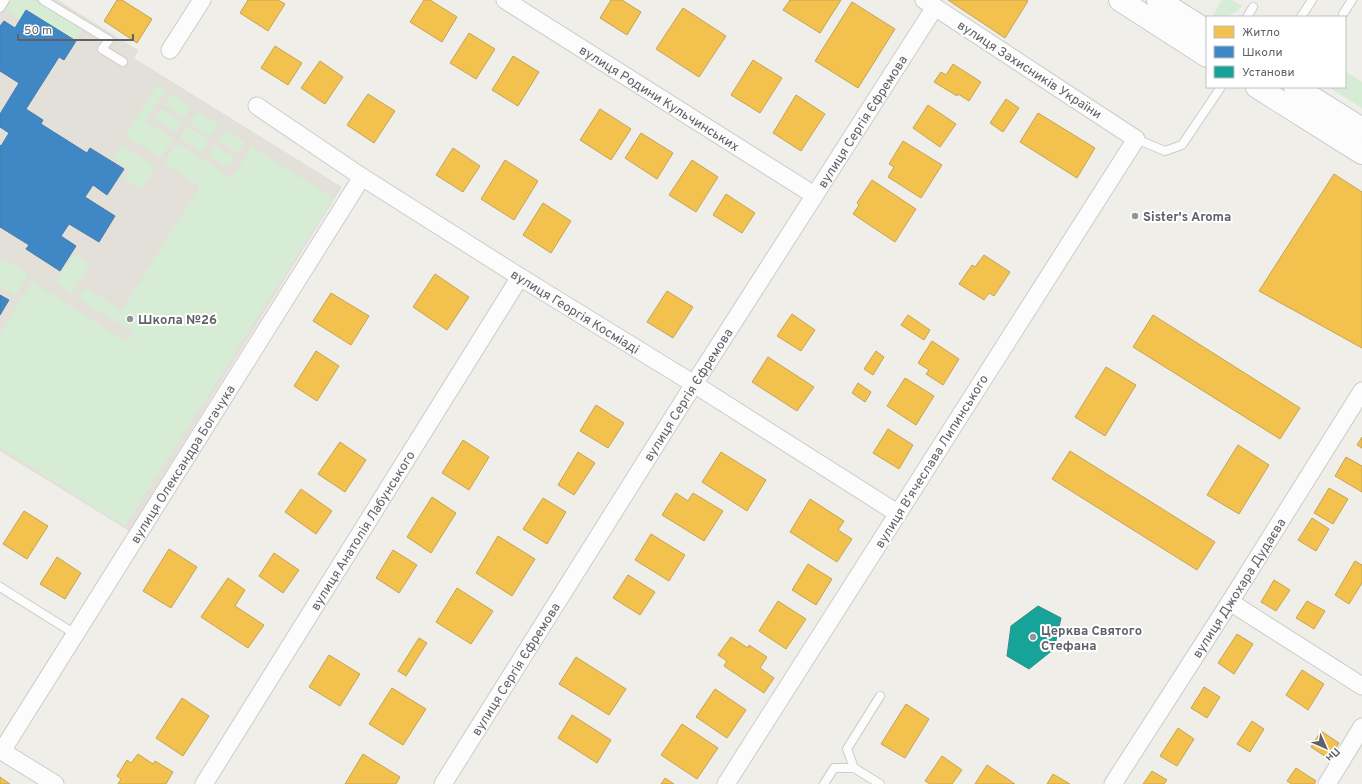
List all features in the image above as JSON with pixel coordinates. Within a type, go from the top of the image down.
[{"type":"main road","points":[[1120,0],[1206,55]]},
{"type":"main road","points":[[1158,0],[1204,28]]},
{"type":"main road","points":[[1259,88],[1362,153]]},
{"type":"main road","points":[[1297,88],[1362,129]]},
{"type":"street","points":[[170,50],[202,0]]},
{"type":"street","name":"вулиця Родини Кульчинських","points":[[505,0],[814,195]]},
{"type":"street","name":"вулиця Сергія Єфремова","points":[[443,784],[814,195],[929,4]]},
{"type":"street","name":"вулиця Захисників України","points":[[929,4],[1136,139]]},
{"type":"street","name":"вулиця Георгія Косміаді","points":[[257,106],[362,177],[898,513]]},
{"type":"street","name":"вулиця Вʼячеслава Липинського","points":[[726,784],[1136,139]]},
{"type":"street","name":"вулиця Олександра Богачука","points":[[1,750],[362,177]]},
{"type":"street","name":"вулиця Анатолія Лабунського","points":[[204,784],[520,277]]},
{"type":"street","name":"вулиця Джохара Дудаєва","points":[[1113,784],[1230,602],[1362,391]]},
{"type":"street","points":[[1230,602],[1362,686]]},
{"type":"street","points":[[1327,784],[1362,727]]},
{"type":"street","points":[[1,750],[55,784]]},
{"type":"lane","points":[[0,8],[4,0]]},
{"type":"lane","points":[[43,0],[108,40],[102,49],[123,62]]},
{"type":"lane","points":[[1302,16],[1312,0]]},
{"type":"lane","points":[[1343,14],[1352,0]]},
{"type":"lane","points":[[1248,16],[1253,7]]},
{"type":"lane","points":[[1136,139],[1166,151],[1182,145],[1220,88]]},
{"type":"lane","points":[[0,587],[75,634]]},
{"type":"lane","points":[[854,768],[847,749],[880,696]]},
{"type":"lane","points":[[824,784],[834,768],[854,768],[880,784]]},
{"type":"shaded area","name":"Школа №26","points":[[0,0],[58,0],[138,50],[134,58],[342,187],[129,531],[0,451]]},
{"type":"green space","points":[[11,0],[34,0],[82,30],[76,41],[20,20],[5,10]]},
{"type":"green space","points":[[1222,0],[1232,0],[1242,6],[1236,12],[1229,15],[1213,15]]},
{"type":"green space","points":[[1346,72],[1362,82],[1362,108],[1330,88],[1346,88]]},
{"type":"green space","points":[[157,85],[165,90],[145,122],[173,139],[161,158],[125,136]]},
{"type":"green space","points":[[171,94],[191,107],[185,118],[164,105]]},
{"type":"green space","points":[[161,109],[182,122],[176,132],[155,119]]},
{"type":"green space","points":[[197,111],[219,125],[211,137],[189,123]]},
{"type":"green space","points":[[187,127],[209,140],[201,152],[180,138]]},
{"type":"green space","points":[[225,130],[245,142],[238,153],[218,140]]},
{"type":"green space","points":[[177,143],[232,178],[252,147],[333,198],[125,526],[0,447],[0,333],[32,282],[127,342],[134,332],[115,321],[200,186],[164,163]]},
{"type":"green space","points":[[121,145],[156,167],[141,189],[124,178],[130,169],[113,158]]},
{"type":"green space","points":[[215,145],[235,158],[228,168],[209,156]]},
{"type":"green space","points":[[74,254],[90,264],[72,293],[56,283]]},
{"type":"green space","points":[[4,259],[28,274],[15,296],[0,286],[0,265]]},
{"type":"green space","points":[[85,287],[121,310],[114,321],[78,298]]},
{"type":"building: Житло","points":[[117,0],[122,0],[152,19],[137,43],[104,21]]},
{"type":"building: Житло","points":[[248,0],[278,0],[285,4],[268,31],[240,13]]},
{"type":"building: Житло","points":[[424,0],[430,0],[457,17],[442,42],[410,22]]},
{"type":"building: Житло","points":[[611,0],[622,0],[641,12],[627,35],[600,18]]},
{"type":"building: Житло","points":[[790,0],[841,0],[820,33],[783,10]]},
{"type":"building: Житло","points":[[948,0],[1026,0],[1028,1],[1005,38]]},
{"type":"building: Житло","points":[[852,2],[895,29],[858,88],[815,61]]},
{"type":"building: Житло","points":[[683,8],[726,36],[699,77],[656,49]]},
{"type":"building: Житло","points":[[469,33],[495,49],[476,79],[450,63]]},
{"type":"building: Житло","points":[[275,46],[302,63],[288,85],[261,68]]},
{"type":"building: Житло","points":[[513,56],[539,72],[518,106],[492,90]]},
{"type":"building: Житло","points":[[753,60],[782,78],[760,113],[731,95]]},
{"type":"building: Житло","points":[[320,61],[343,77],[325,104],[301,88]]},
{"type":"building: Житло","points":[[953,64],[981,82],[969,101],[958,94],[957,96],[934,82],[941,72],[946,75]]},
{"type":"building: Житло","points":[[368,94],[395,111],[374,143],[347,125]]},
{"type":"building: Житло","points":[[796,95],[825,114],[801,151],[773,133]]},
{"type":"building: Житло","points":[[1006,99],[1019,108],[1003,132],[990,123]]},
{"type":"building: Житло","points":[[928,105],[956,124],[940,147],[913,128]]},
{"type":"building: Житло","points":[[600,109],[631,129],[611,160],[580,140]]},
{"type":"building: Житло","points":[[1038,113],[1095,148],[1077,178],[1020,142]]},
{"type":"building: Житло","points":[[641,133],[673,153],[657,179],[625,158]]},
{"type":"building: Житло","points":[[903,141],[942,165],[921,198],[888,177],[894,167],[889,164]]},
{"type":"building: Житло","points":[[453,148],[480,166],[463,192],[436,175]]},
{"type":"building: Житло","points":[[505,160],[538,181],[514,220],[481,199]]},
{"type":"building: Житло","points":[[692,160],[718,177],[696,212],[669,195]]},
{"type":"building: Житло","points":[[1334,174],[1362,192],[1362,348],[1259,291]]},
{"type":"building: Житло","points":[[872,180],[916,209],[895,242],[853,214],[859,205],[857,203]]},
{"type":"building: Житло","points":[[726,194],[755,213],[742,233],[713,215]]},
{"type":"building: Житло","points":[[543,203],[571,221],[551,253],[523,235]]},
{"type":"building: Житло","points":[[984,255],[1010,272],[994,296],[989,293],[984,300],[959,284],[972,265],[975,267]]},
{"type":"building: Житло","points":[[435,274],[469,297],[447,330],[413,307]]},
{"type":"building: Житло","points":[[667,291],[693,307],[673,338],[647,322]]},
{"type":"building: Житло","points":[[331,293],[369,316],[351,345],[313,321]]},
{"type":"building: Житло","points":[[792,314],[815,330],[801,351],[777,336]]},
{"type":"building: Житло","points":[[908,315],[930,330],[924,340],[901,325]]},
{"type":"building: Житло","points":[[1153,315],[1300,408],[1280,439],[1133,347]]},
{"type":"building: Житло","points":[[932,341],[959,359],[943,385],[926,374],[929,370],[918,363]]},
{"type":"building: Житло","points":[[316,351],[339,366],[317,401],[294,386]]},
{"type":"building: Житло","points":[[876,351],[884,357],[873,375],[864,369]]},
{"type":"building: Житло","points":[[768,357],[814,387],[797,411],[752,382]]},
{"type":"building: Житло","points":[[1106,367],[1136,385],[1105,436],[1075,417]]},
{"type":"building: Житло","points":[[905,378],[934,396],[916,425],[887,406]]},
{"type":"building: Житло","points":[[858,383],[871,392],[865,402],[852,393]]},
{"type":"building: Житло","points":[[596,405],[624,423],[608,448],[580,431]]},
{"type":"building: Житло","points":[[888,429],[913,445],[899,469],[873,453]]},
{"type":"building: Житло","points":[[1362,437],[1362,448],[1357,445]]},
{"type":"building: Житло","points":[[463,440],[489,457],[469,490],[442,473]]},
{"type":"building: Житло","points":[[340,442],[366,460],[345,492],[318,474]]},
{"type":"building: Житло","points":[[1238,445],[1269,465],[1239,514],[1207,495]]},
{"type":"building: Житло","points":[[1070,451],[1215,542],[1197,570],[1052,479]]},
{"type":"building: Житло","points":[[578,452],[595,463],[574,495],[558,485]]},
{"type":"building: Житло","points":[[721,452],[766,480],[747,511],[702,482]]},
{"type":"building: Житло","points":[[1346,457],[1362,466],[1362,492],[1335,476]]},
{"type":"building: Житло","points":[[1329,488],[1348,499],[1333,524],[1314,513]]},
{"type":"building: Житло","points":[[301,489],[332,511],[316,534],[285,512]]},
{"type":"building: Житло","points":[[676,493],[688,501],[693,493],[723,511],[704,541],[662,515]]},
{"type":"building: Житло","points":[[432,497],[456,513],[431,553],[407,537]]},
{"type":"building: Житло","points":[[543,498],[566,512],[547,544],[523,529]]},
{"type":"building: Житло","points":[[810,499],[844,521],[838,530],[852,539],[837,562],[790,532]]},
{"type":"building: Житло","points":[[24,511],[48,526],[27,559],[3,544]]},
{"type":"building: Житло","points":[[1312,518],[1329,529],[1316,551],[1298,540]]},
{"type":"building: Житло","points":[[651,534],[685,555],[669,581],[635,560]]},
{"type":"building: Житло","points":[[498,536],[535,559],[512,596],[476,573]]},
{"type":"building: Житло","points":[[169,549],[197,567],[171,608],[143,591]]},
{"type":"building: Житло","points":[[393,550],[417,565],[399,593],[376,578]]},
{"type":"building: Житло","points":[[274,553],[299,570],[283,593],[259,576]]},
{"type":"building: Житло","points":[[57,557],[81,573],[65,599],[40,584]]},
{"type":"building: Житло","points":[[1355,561],[1362,565],[1362,583],[1349,604],[1335,595]]},
{"type":"building: Житло","points":[[808,564],[832,579],[816,605],[792,590]]},
{"type":"building: Житло","points":[[628,575],[655,592],[640,615],[613,598]]},
{"type":"building: Житло","points":[[228,578],[245,590],[235,606],[264,625],[248,648],[201,617]]},
{"type":"building: Житло","points":[[1274,580],[1290,590],[1276,611],[1261,602]]},
{"type":"building: Житло","points":[[457,588],[493,611],[471,644],[436,622]]},
{"type":"building: Житло","points":[[778,601],[806,619],[786,649],[759,631]]},
{"type":"building: Житло","points":[[1307,601],[1325,611],[1314,629],[1296,618]]},
{"type":"building: Житло","points":[[1237,634],[1253,644],[1234,674],[1218,663]]},
{"type":"building: Житло","points":[[731,637],[748,648],[749,645],[767,657],[760,668],[774,678],[764,693],[724,666],[727,661],[718,655]]},
{"type":"building: Житло","points":[[419,638],[427,643],[406,676],[398,671]]},
{"type":"building: Житло","points":[[329,655],[360,674],[340,706],[309,687]]},
{"type":"building: Житло","points":[[576,657],[626,689],[609,715],[559,684]]},
{"type":"building: Житло","points":[[1302,670],[1324,684],[1308,710],[1286,695]]},
{"type":"building: Житло","points":[[1204,687],[1220,697],[1207,718],[1191,708]]},
{"type":"building: Житло","points":[[392,688],[426,709],[403,745],[369,724]]},
{"type":"building: Житло","points":[[715,689],[746,710],[727,738],[696,717]]},
{"type":"building: Житло","points":[[182,698],[209,716],[183,756],[156,738]]},
{"type":"building: Житло","points":[[906,704],[929,719],[905,758],[881,744]]},
{"type":"building: Житло","points":[[572,715],[611,740],[597,763],[558,738]]},
{"type":"building: Житло","points":[[1252,721],[1264,729],[1250,752],[1237,744]]},
{"type":"building: Житло","points":[[682,724],[718,748],[697,779],[661,755]]},
{"type":"building: Житло","points":[[1178,728],[1194,739],[1177,766],[1160,756]]},
{"type":"building: Житло","points":[[1321,731],[1339,743],[1329,759],[1311,747]]},
{"type":"building: Житло","points":[[138,754],[153,764],[155,761],[173,772],[166,784],[118,784],[121,779],[117,776],[127,760],[131,763]]},
{"type":"building: Житло","points":[[363,754],[400,777],[396,784],[345,784]]},
{"type":"building: Житло","points":[[942,756],[962,770],[952,784],[930,784],[925,781]]},
{"type":"building: Житло","points":[[987,765],[1015,784],[975,784]]},
{"type":"building: Житло","points":[[1296,768],[1316,781],[1314,784],[1292,784],[1287,781]]},
{"type":"building: Житло","points":[[1152,771],[1167,780],[1164,784],[1143,784]]},
{"type":"building: Житло","points":[[1053,774],[1070,784],[1047,784]]},
{"type":"building: Житло","points":[[0,777],[10,784],[0,784]]},
{"type":"building: Житло","points":[[665,778],[674,784],[661,784]]},
{"type":"building: Школи","points":[[26,10],[76,41],[64,60],[59,57],[26,109],[43,120],[41,124],[87,153],[90,148],[124,169],[107,195],[93,185],[85,197],[115,216],[99,242],[69,224],[61,236],[76,246],[60,271],[26,249],[29,245],[0,227],[0,145],[1,146],[9,133],[0,127],[0,114],[19,83],[0,71],[0,26],[4,21],[15,28]]},
{"type":"building: Школи","points":[[0,295],[9,300],[0,315]]},
{"type":"building: Установи","name":"Церква Святого Стефана","points":[[1038,606],[1061,618],[1054,649],[1029,669],[1007,656],[1011,626]]},
{"type":"place","name":"Sister's Aroma","points":[[1135,216]]},
{"type":"place","name":"Школа №26","points":[[130,319]]},
{"type":"place","name":"Церква Святого Стефана","points":[[1033,637]]}]
